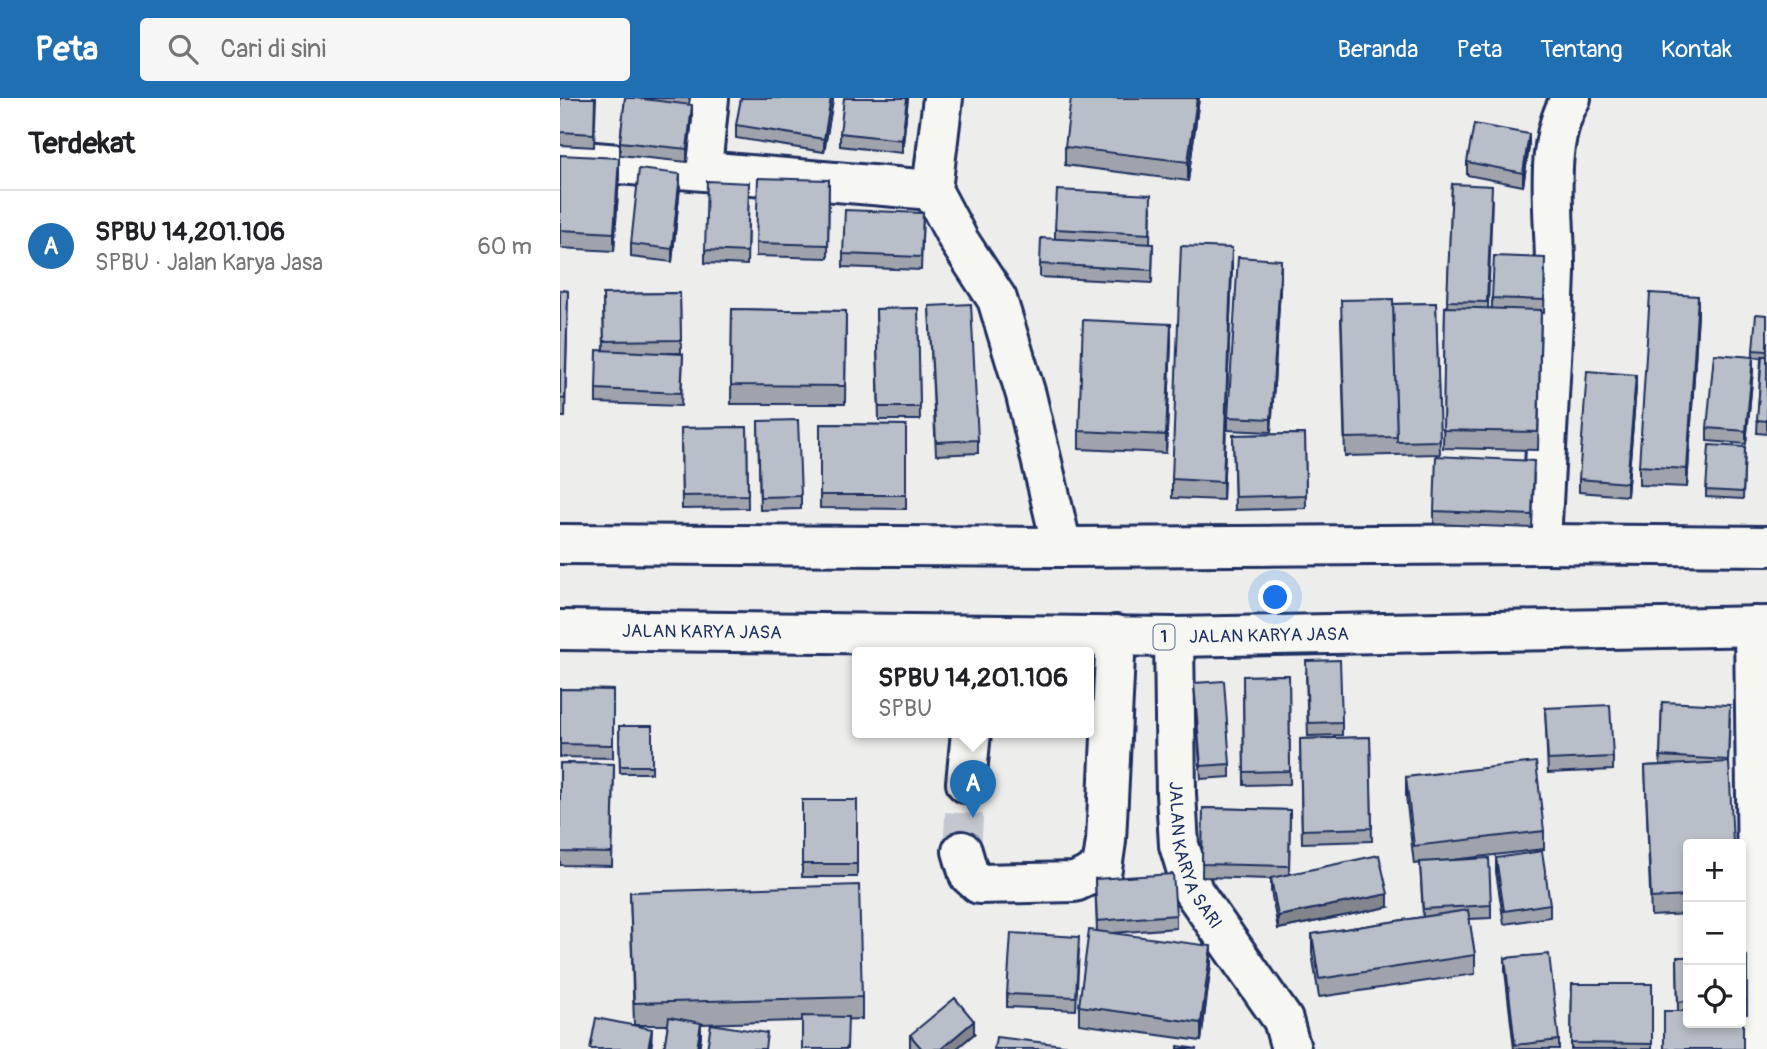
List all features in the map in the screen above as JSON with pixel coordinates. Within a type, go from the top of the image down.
[{"type":"main road","points":[[703,158],[709,98]]},
{"type":"main road","points":[[943,98],[932,190],[959,241],[997,299],[1026,395],[1062,547]]},
{"type":"main road","points":[[1541,544],[1555,269],[1552,205],[1556,144],[1565,108],[1571,98]]},
{"type":"main road","points":[[571,160],[932,190]]},
{"type":"main road","points":[[560,544],[1062,547],[1541,544],[1767,546]]},
{"type":"main road","points":[[1759,1049],[1761,626]]},
{"type":"main road","name":"JALAN KARYA JASA","points":[[560,630],[980,643],[1116,635],[1174,637],[1761,626]]},
{"type":"main road","points":[[962,851],[969,874],[979,884],[1075,882],[1102,869],[1106,841],[1116,635]]},
{"type":"main road","name":"JALAN KARYA SARI","points":[[1174,637],[1179,845],[1193,891],[1283,1020],[1291,1049]]},
{"type":"main road","points":[[966,783],[970,738]]},
{"type":"building","points":[[560,98],[595,98],[594,134],[560,132]]},
{"type":"building","points":[[625,98],[692,105],[687,149],[620,142]]},
{"type":"building","points":[[741,98],[831,98],[824,139],[736,125]]},
{"type":"building","points":[[844,98],[907,98],[902,140],[840,133]]},
{"type":"building","points":[[1071,98],[1197,98],[1188,162],[1065,147]]},
{"type":"building","points":[[1474,124],[1529,134],[1523,173],[1467,162]]},
{"type":"building","points":[[560,155],[619,158],[614,233],[560,230]]},
{"type":"building","points":[[639,169],[680,174],[672,249],[631,244]]},
{"type":"building","points":[[758,178],[829,180],[828,245],[756,243]]},
{"type":"building","points":[[707,181],[749,183],[747,252],[705,250]]},
{"type":"building","points":[[1452,184],[1492,186],[1487,302],[1447,301]]},
{"type":"building","points":[[1057,190],[1151,195],[1150,234],[1055,229]]},
{"type":"building","points":[[845,210],[923,213],[921,257],[843,254]]},
{"type":"building","points":[[1041,238],[1153,244],[1152,270],[1040,264]]},
{"type":"building","points":[[1181,246],[1232,248],[1223,482],[1172,479]]},
{"type":"building","points":[[1494,256],[1545,258],[1544,300],[1492,298]]},
{"type":"building","points":[[1238,257],[1281,260],[1271,419],[1228,417]]},
{"type":"building","points":[[560,290],[568,291],[565,399],[560,398]]},
{"type":"building","points":[[680,293],[681,340],[604,341],[603,294]]},
{"type":"building","points":[[1650,293],[1698,296],[1687,469],[1639,466]]},
{"type":"building","points":[[1393,299],[1397,437],[1345,438],[1341,300]]},
{"type":"building","points":[[1436,303],[1440,441],[1397,442],[1393,304]]},
{"type":"building","points":[[971,304],[978,440],[936,442],[929,306]]},
{"type":"building","points":[[1445,307],[1541,310],[1538,432],[1443,430]]},
{"type":"building","points":[[918,308],[920,407],[879,407],[876,309]]},
{"type":"building","points":[[732,309],[846,311],[845,386],[731,385]]},
{"type":"building","points":[[1756,314],[1767,315],[1767,351],[1753,350]]},
{"type":"building","points":[[1083,320],[1171,324],[1166,435],[1079,431]]},
{"type":"building","points":[[597,350],[683,354],[681,393],[596,389]]},
{"type":"building","points":[[1714,354],[1753,357],[1746,431],[1707,428]]},
{"type":"building","points":[[1762,356],[1767,356],[1767,421],[1757,420]]},
{"type":"building","points":[[1587,371],[1636,375],[1627,483],[1579,479]]},
{"type":"building","points":[[798,420],[801,496],[760,497],[758,421]]},
{"type":"building","points":[[820,424],[906,425],[906,495],[820,495]]},
{"type":"building","points":[[747,427],[748,495],[682,496],[681,428]]},
{"type":"building","points":[[1305,434],[1306,495],[1235,497],[1233,435]]},
{"type":"building","points":[[1709,445],[1745,447],[1743,492],[1706,490]]},
{"type":"building","points":[[1436,456],[1534,461],[1532,515],[1434,511]]},
{"type":"building","points":[[1340,660],[1342,722],[1308,723],[1306,661]]},
{"type":"building","points":[[1289,675],[1290,771],[1244,772],[1243,676]]},
{"type":"building","points":[[1224,681],[1230,764],[1201,766],[1194,683]]},
{"type":"building","points":[[560,689],[613,690],[613,745],[560,744]]},
{"type":"building","points":[[1662,702],[1730,705],[1728,760],[1660,756]]},
{"type":"building","points":[[1610,705],[1613,757],[1548,760],[1545,708]]},
{"type":"building","points":[[619,726],[652,726],[652,766],[620,766]]},
{"type":"building","points":[[1370,737],[1372,828],[1302,830],[1300,739]]},
{"type":"building","points":[[1536,762],[1544,831],[1414,846],[1406,777]]},
{"type":"building","points":[[1729,762],[1733,839],[1683,839],[1683,896],[1651,898],[1645,766]]},
{"type":"building","points":[[560,763],[614,764],[612,853],[560,852]]},
{"type":"building","points":[[802,800],[857,800],[857,864],[802,864]]},
{"type":"building","points":[[1203,808],[1290,810],[1289,866],[1202,864]]},
{"type":"building","points":[[1542,851],[1550,904],[1504,911],[1496,858]]},
{"type":"building","points":[[1379,855],[1388,894],[1278,916],[1271,878]]},
{"type":"building","points":[[1489,858],[1491,905],[1423,909],[1420,862]]},
{"type":"building","points":[[1173,874],[1176,915],[1097,921],[1095,879]]},
{"type":"building","points":[[859,885],[862,997],[634,1003],[630,892]]},
{"type":"building","points":[[1468,910],[1475,955],[1319,979],[1312,934]]},
{"type":"building","points":[[1089,930],[1211,946],[1201,1023],[1079,1006]]},
{"type":"building","points":[[1011,933],[1079,937],[1076,997],[1007,994]]},
{"type":"building","points":[[1549,954],[1559,1040],[1515,1045],[1505,958]]},
{"type":"building","points":[[1746,956],[1747,956],[1746,1001]]},
{"type":"building","points":[[1677,957],[1683,957],[1683,1002],[1678,1002]]},
{"type":"building","points":[[1572,984],[1652,984],[1652,1044],[1571,1043]]},
{"type":"building","points":[[955,998],[974,1021],[941,1049],[922,1049],[910,1035]]},
{"type":"building","points":[[1664,1011],[1683,1011],[1683,1028],[1743,1028],[1743,1049],[1664,1049]]},
{"type":"building","points":[[802,1016],[848,1017],[847,1049],[802,1049]]},
{"type":"building","points":[[669,1017],[701,1023],[697,1049],[664,1049]]},
{"type":"building","points":[[596,1018],[652,1029],[648,1049],[590,1049]]},
{"type":"building","points":[[711,1024],[767,1033],[765,1049],[707,1049]]},
{"type":"building","points":[[996,1037],[1098,1049],[994,1049]]},
{"type":"tunnel","points":[[962,851],[966,783]]},
{"type":"place","name":"SPBU 14,201.106","points":[[973,818]]}]
